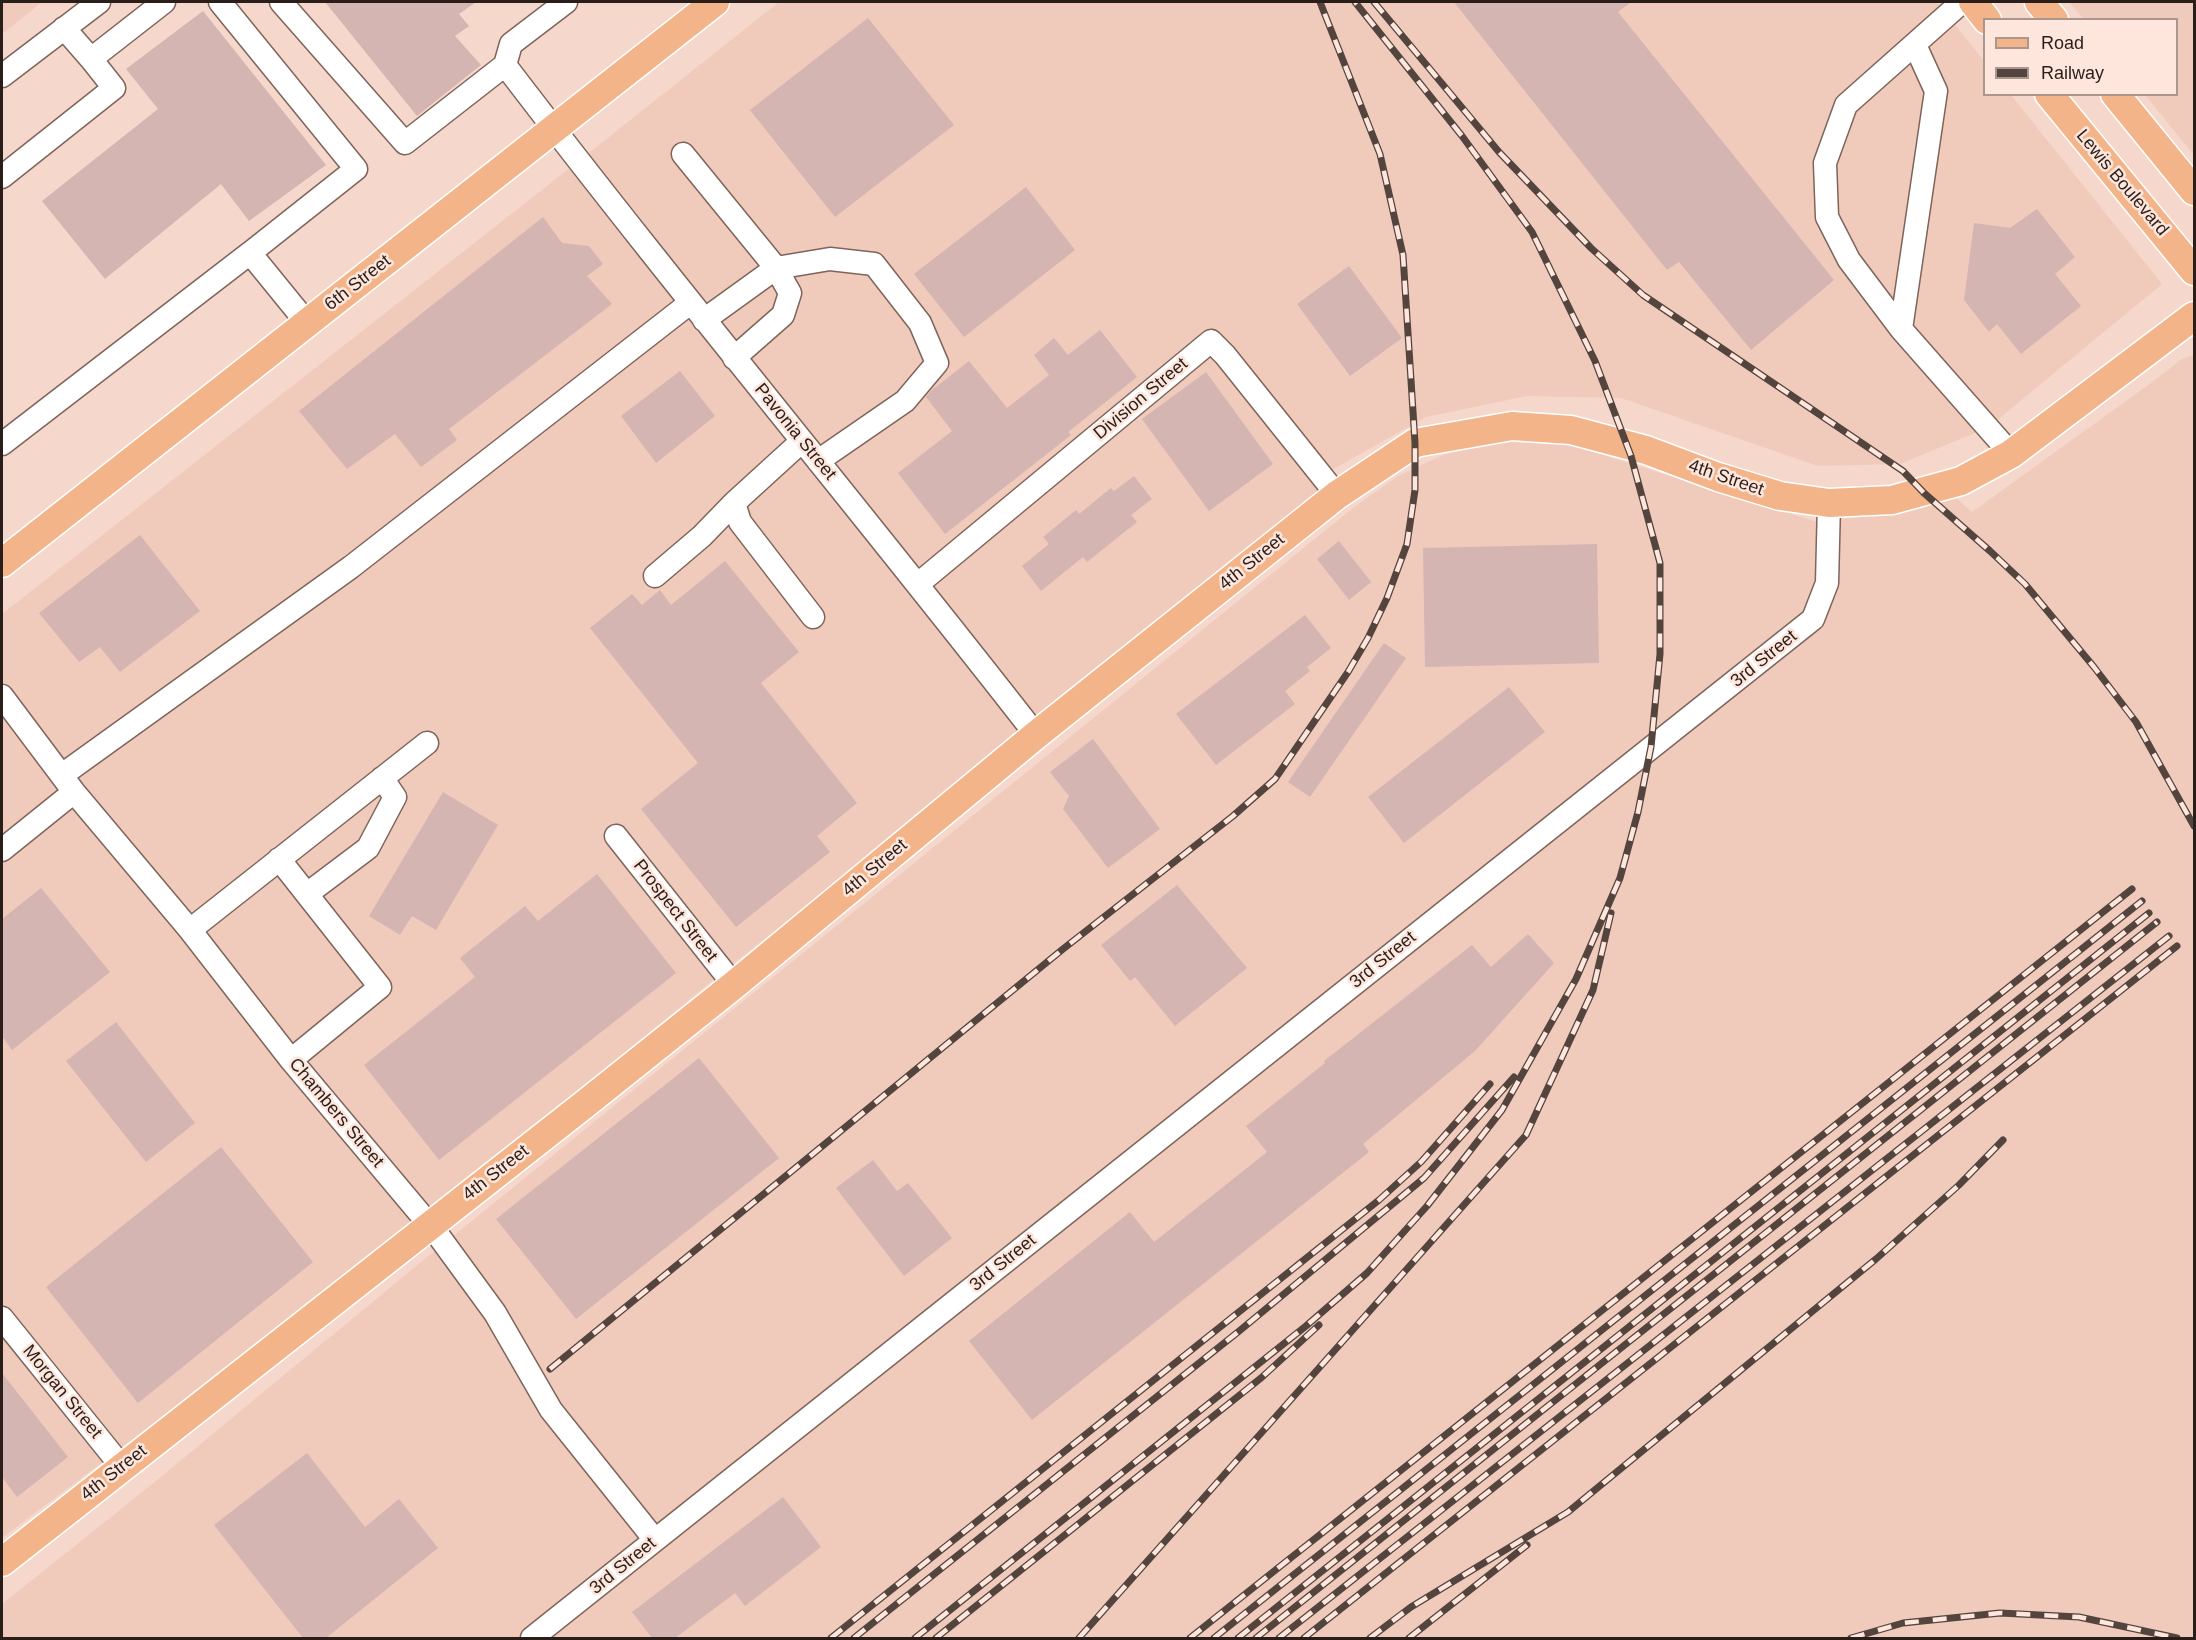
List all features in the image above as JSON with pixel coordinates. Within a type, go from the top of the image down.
[{"type":"main road","name":"6th Street","points":[[2,563],[715,2]]},
{"type":"main road","points":[[1972,2],[1985,18]]},
{"type":"main road","points":[[2039,2],[2052,18]]},
{"type":"main road","name":"Lewis Boulevard","points":[[2051,96],[2194,271]]},
{"type":"main road","points":[[2117,96],[2194,191]]},
{"type":"main road","points":[[1829,503],[1892,500],[1961,481],[2011,453],[2194,316]]},
{"type":"main road","name":"4th Street","points":[[2,1562],[734,985],[1036,735],[1337,495],[1415,443],[1512,426],[1571,430],[1646,450],[1718,477],[1780,496],[1829,503]]},
{"type":"street","points":[[2,75],[99,2]]},
{"type":"street","points":[[91,59],[164,2]]},
{"type":"street","points":[[2,444],[356,169],[220,2]]},
{"type":"street","points":[[280,2],[405,143],[505,65],[512,44],[566,2]]},
{"type":"street","points":[[1962,2],[1846,105],[1825,163],[1827,217],[1849,260],[1901,329],[2011,453]]},
{"type":"street","points":[[2,177],[114,88],[64,28]]},
{"type":"street","points":[[1901,329],[1936,91],[1915,45]]},
{"type":"street","name":"Pavonia Street","points":[[505,65],[734,358],[918,584],[1036,735]]},
{"type":"street","points":[[683,154],[776,268],[790,293],[783,315],[734,358]]},
{"type":"street","points":[[250,253],[307,323]]},
{"type":"street","points":[[2,850],[68,784],[351,567],[697,311],[776,268],[830,259],[874,264],[920,323],[937,363],[905,401],[818,460]]},
{"type":"street","name":"Division Street","points":[[918,584],[1211,341],[1225,355],[1337,495]]},
{"type":"street","points":[[656,576],[702,536],[734,503],[802,441]]},
{"type":"street","points":[[734,503],[740,522],[813,617]]},
{"type":"street","name":"3rd Street","points":[[532,1638],[1813,619],[1827,583],[1829,503]]},
{"type":"street","name":"Chambers Street","points":[[6,710],[190,930],[291,1060],[430,1225],[495,1313],[551,1410],[655,1540]]},
{"type":"street","points":[[190,930],[427,743]]},
{"type":"street","points":[[308,894],[368,848],[395,797],[382,778]]},
{"type":"street","name":"Prospect Street","points":[[616,836],[734,985]]},
{"type":"street","points":[[279,859],[380,987],[291,1060]]},
{"type":"street","name":"Morgan Street","points":[[2,1318],[122,1467]]},
{"type":"shaded area","points":[[2,2],[42,2],[2,34]]},
{"type":"shaded area","points":[[779,2],[1937,2],[1983,60],[1983,96],[2012,96],[2162,284],[1989,427],[1900,464],[1818,466],[1621,398],[1527,396],[1426,417],[1328,472],[1337,484],[1039,724],[735,962],[411,1228],[2,1538],[2,614]]},
{"type":"shaded area","points":[[2069,2],[2194,2],[2194,155],[2146,96],[2178,96],[2178,18],[2083,18]]},
{"type":"shaded area","points":[[2194,355],[2194,1638],[2,1638],[2,1604],[1353,508],[1398,476],[1443,455],[1487,441],[1571,445],[1814,521],[1883,515],[1953,495],[1972,512],[2182,359]]},
{"type":"building","points":[[325,2],[476,2],[459,14],[469,26],[455,36],[481,65],[417,116]]},
{"type":"building","points":[[1454,2],[1631,2],[1618,12],[1834,280],[1751,350],[1679,262],[1667,270]]},
{"type":"building","points":[[203,11],[326,165],[249,221],[221,184],[105,279],[42,201],[158,109],[126,69]]},
{"type":"building","points":[[868,18],[954,125],[835,217],[750,110]]},
{"type":"building","points":[[1026,187],[1075,250],[964,337],[914,274]]},
{"type":"building","points":[[2037,209],[2075,257],[2055,274],[2081,306],[2021,354],[1997,324],[1989,332],[1964,300],[1974,223],[2010,228]]},
{"type":"building","points":[[543,217],[562,243],[589,246],[603,264],[587,276],[612,304],[449,429],[457,440],[421,467],[395,434],[347,469],[299,411]]},
{"type":"building","points":[[1349,266],[1402,338],[1350,376],[1297,304]]},
{"type":"building","points":[[1100,330],[1137,377],[1068,432],[1071,435],[945,534],[898,473],[952,431],[926,397],[969,361],[1007,408],[1049,375],[1034,355],[1054,338],[1068,355]]},
{"type":"building","points":[[680,371],[715,416],[656,463],[621,416]]},
{"type":"building","points":[[1206,372],[1273,464],[1209,511],[1142,419]]},
{"type":"building","points":[[1134,476],[1152,499],[1131,515],[1137,522],[1087,562],[1083,557],[1041,591],[1022,566],[1049,544],[1043,537],[1076,510],[1079,514],[1111,488],[1114,491]]},
{"type":"building","points":[[140,535],[200,611],[120,672],[100,647],[79,662],[39,613]]},
{"type":"building","points":[[1339,541],[1371,582],[1349,600],[1317,559]]},
{"type":"building","points":[[1597,544],[1599,663],[1425,667],[1423,548]]},
{"type":"building","points":[[725,561],[799,652],[761,683],[857,803],[817,836],[830,852],[736,927],[641,809],[698,763],[590,628],[632,594],[642,605],[660,590],[671,605]]},
{"type":"building","points":[[1305,615],[1331,648],[1307,667],[1310,671],[1285,691],[1295,704],[1216,765],[1176,714]]},
{"type":"building","points":[[1384,643],[1406,658],[1310,797],[1288,782]]},
{"type":"building","points":[[1509,687],[1545,732],[1404,843],[1368,797]]},
{"type":"building","points":[[1093,739],[1160,829],[1108,868],[1063,809],[1069,796],[1050,772]]},
{"type":"building","points":[[443,792],[498,825],[436,930],[412,916],[400,935],[369,916]]},
{"type":"building","points":[[597,874],[676,973],[439,1160],[364,1065],[475,977],[460,958],[525,906],[538,921]]},
{"type":"building","points":[[1177,885],[1247,968],[1175,1026],[1135,977],[1130,981],[1101,945]]},
{"type":"building","points":[[41,888],[110,972],[12,1050],[2,1036],[2,919]]},
{"type":"building","points":[[1528,934],[1554,963],[1475,1051],[1363,1144],[1369,1152],[1032,1420],[969,1341],[1130,1212],[1154,1242],[1267,1152],[1246,1126],[1325,1063],[1324,1061],[1472,945],[1491,967]]},
{"type":"building","points":[[116,1022],[195,1123],[146,1162],[66,1061]]},
{"type":"building","points":[[699,1058],[779,1158],[576,1319],[496,1219]]},
{"type":"building","points":[[221,1147],[313,1262],[138,1403],[46,1287]]},
{"type":"building","points":[[873,1160],[897,1191],[908,1183],[952,1238],[904,1276],[836,1188]]},
{"type":"building","points":[[2,1373],[68,1457],[17,1497],[2,1477]]},
{"type":"building","points":[[307,1453],[365,1527],[399,1499],[438,1548],[326,1638],[303,1638],[214,1525]]},
{"type":"building","points":[[783,1497],[821,1547],[745,1606],[735,1593],[675,1638],[652,1638],[632,1612]]},
{"type":"railway","points":[[550,1369],[1063,949],[1233,816],[1275,779],[1348,672],[1368,638],[1387,598],[1407,544],[1415,490],[1415,443],[1403,255],[1380,154],[1320,2]]},
{"type":"railway","points":[[915,1638],[1306,1326],[1367,1273],[1427,1206],[1502,1110],[1576,979],[1620,878],[1638,812],[1651,747],[1660,654],[1660,563],[1631,456],[1595,361],[1532,232],[1462,136],[1355,2]]},
{"type":"railway","points":[[1374,2],[1499,152],[1591,248],[1643,295],[1903,471],[1924,493],[2025,584],[2136,722],[2194,826]]},
{"type":"railway","points":[[1190,1638],[2132,889]]},
{"type":"railway","points":[[1214,1638],[2142,901]]},
{"type":"railway","points":[[1079,1638],[1526,1135],[1593,990],[1611,913]]},
{"type":"railway","points":[[1238,1638],[2149,913]]},
{"type":"railway","points":[[1256,1638],[2157,922]]},
{"type":"railway","points":[[1279,1638],[2169,936]]},
{"type":"railway","points":[[1304,1638],[2177,946]]},
{"type":"railway","points":[[854,1638],[1238,1332],[1424,1178],[1514,1077]]},
{"type":"railway","points":[[831,1638],[1379,1200],[1421,1162],[1490,1084]]},
{"type":"railway","points":[[1370,1638],[1411,1607],[1568,1512],[1876,1259],[1959,1185],[2003,1140]]},
{"type":"railway","points":[[936,1638],[1261,1378],[1319,1325]]},
{"type":"railway","points":[[1409,1638],[1527,1545]]},
{"type":"railway","points":[[1851,1638],[1903,1623],[2000,1613],[2079,1617],[2177,1638]]}]
